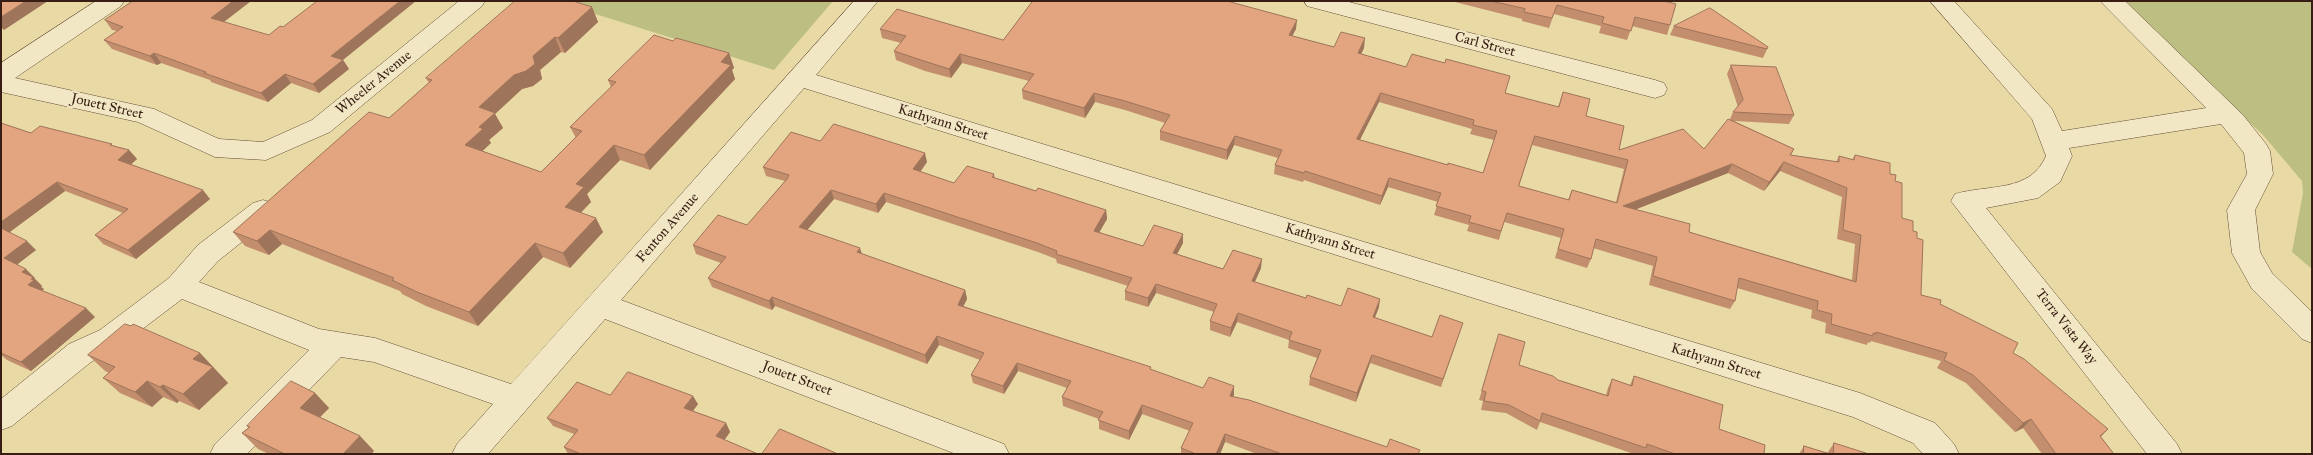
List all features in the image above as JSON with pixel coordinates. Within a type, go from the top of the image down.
[{"type":"street","points":[[1,75],[113,1]]},
{"type":"street","name":"Wheeler Avenue","points":[[266,151],[321,126],[474,1]]},
{"type":"street","name":"Fenton Avenue","points":[[468,454],[867,1]]},
{"type":"street","name":"Carl Street","points":[[1314,1],[1655,89]]},
{"type":"street","points":[[1941,1],[2043,115],[2054,141],[2227,114]]},
{"type":"street","points":[[2111,1],[2227,114],[2257,151],[2260,174],[2241,210],[2246,253],[2262,281],[2312,331]]},
{"type":"street","name":"Kathyann Street","points":[[800,78],[1860,406],[1924,433],[1943,454]]},
{"type":"street","name":"Jouett Street","points":[[1,83],[145,115],[215,148],[266,151]]},
{"type":"street","name":"Terra Vista Way","points":[[2054,141],[2059,156],[2051,175],[2029,191],[1965,201],[2166,454]]},
{"type":"street","points":[[1,417],[80,352],[110,338],[179,286],[208,253],[272,203]]},
{"type":"street","points":[[179,286],[317,341],[375,350],[517,399]]},
{"type":"street","name":"Jouett Street","points":[[601,304],[993,454]]},
{"type":"street","points":[[226,454],[336,344]]},
{"type":"green space","points":[[554,1],[833,1],[774,70]]},
{"type":"green space","points":[[2121,1],[2312,1],[2312,269],[2292,252],[2303,193],[2302,181],[2263,135]]},
{"type":"building","points":[[1,1],[26,1],[1,17]]},
{"type":"building","points":[[133,1],[233,1],[211,18],[269,35],[280,26],[283,27],[317,1],[400,1],[331,56],[343,60],[313,84],[285,74],[261,93],[154,53],[150,56],[104,40],[123,27],[105,20]]},
{"type":"building","points":[[515,1],[573,1],[592,7],[558,38],[555,37],[533,56],[535,64],[526,71],[514,75],[479,107],[495,113],[479,127],[483,129],[465,145],[541,172],[582,131],[570,127],[616,82],[608,80],[654,35],[673,41],[676,38],[729,53],[721,62],[731,65],[644,155],[614,145],[576,184],[584,187],[565,207],[596,218],[563,253],[535,243],[469,312],[417,292],[392,280],[394,278],[270,230],[257,241],[233,232],[369,112],[389,118],[432,80],[426,78]]},
{"type":"building","points":[[1033,1],[1227,1],[1297,20],[1289,35],[1334,47],[1341,32],[1365,38],[1358,53],[1406,67],[1412,54],[1445,63],[1446,59],[1510,76],[1505,93],[1559,107],[1563,92],[1590,99],[1586,116],[1624,126],[1619,150],[1683,129],[1704,149],[1728,119],[1794,149],[1790,155],[1839,162],[1839,156],[1854,160],[1855,155],[1890,163],[1890,174],[1896,175],[1895,181],[1902,183],[1902,218],[1913,221],[1913,231],[1917,232],[1917,238],[1923,240],[1921,295],[1941,300],[1940,304],[2018,343],[2013,353],[2024,359],[2108,429],[2100,436],[2114,454],[2056,454],[2031,419],[2023,423],[1973,375],[1944,360],[1947,353],[1876,332],[1876,334],[1873,333],[1873,336],[1831,324],[1832,314],[1817,310],[1818,301],[1739,278],[1735,301],[1653,276],[1657,257],[1596,239],[1591,259],[1558,249],[1564,229],[1507,213],[1501,231],[1469,222],[1471,216],[1436,206],[1441,193],[1389,178],[1382,196],[1305,171],[1304,173],[1275,165],[1282,150],[1235,136],[1227,150],[1160,131],[1170,115],[1094,93],[1084,108],[1022,90],[1034,74],[960,54],[949,69],[894,51],[906,36],[880,29],[897,9],[1003,40]],"holes":[[[1381,93],[1474,120],[1473,125],[1497,131],[1483,173],[1357,139]],[[1535,136],[1628,160],[1617,203],[1572,190],[1569,200],[1519,186]],[[1784,162],[1847,188],[1843,230],[1861,235],[1856,282],[1689,232],[1690,224],[1623,206],[1732,164],[1769,182]]]},
{"type":"building","points":[[1491,1],[1664,1],[1676,4],[1670,25],[1635,17],[1631,31],[1602,23],[1604,17],[1557,5],[1552,18],[1524,12],[1525,9]]},
{"type":"building","points":[[1710,8],[1768,47],[1767,49],[1674,26]]},
{"type":"building","points":[[1731,65],[1776,67],[1794,115],[1733,112],[1743,100]]},
{"type":"building","points":[[1,123],[31,133],[40,126],[112,144],[110,145],[129,150],[118,160],[203,190],[128,250],[95,235],[128,209],[57,182],[1,222]]},
{"type":"building","points":[[834,124],[925,153],[913,169],[954,183],[967,166],[994,174],[992,177],[1036,191],[1038,188],[1106,210],[1094,231],[1143,246],[1154,225],[1183,234],[1173,253],[1223,269],[1233,250],[1262,259],[1252,281],[1306,298],[1307,295],[1341,306],[1348,288],[1380,299],[1373,317],[1432,337],[1440,315],[1463,323],[1443,379],[1372,355],[1357,393],[1310,377],[1321,350],[1289,340],[1292,332],[1238,313],[1231,328],[1210,321],[1217,304],[1156,284],[1148,298],[1125,291],[1132,278],[1056,254],[1057,251],[1037,243],[884,193],[876,204],[831,190],[799,227],[860,248],[857,252],[965,290],[958,305],[1151,367],[1150,369],[1203,388],[1209,377],[1234,386],[1230,396],[1249,400],[1387,447],[1390,439],[1420,450],[1418,454],[1282,454],[1225,434],[1216,454],[1196,454],[1181,448],[1193,423],[1142,405],[1129,431],[1098,420],[1103,412],[1062,397],[1071,381],[1017,363],[1003,386],[971,375],[984,353],[937,336],[925,355],[772,297],[769,301],[708,278],[726,257],[693,245],[718,215],[747,225],[787,179],[789,175],[763,167],[791,132],[820,141]]},
{"type":"building","points":[[1,228],[27,241],[4,258],[26,269],[22,272],[33,277],[31,279],[34,280],[28,285],[86,308],[21,362],[1,353]]},
{"type":"building","points":[[125,324],[131,326],[133,324],[200,353],[193,359],[213,367],[183,394],[163,385],[160,387],[147,381],[135,392],[103,378],[115,367],[88,355]]},
{"type":"building","points":[[1499,334],[1525,342],[1519,365],[1608,396],[1612,379],[1632,386],[1634,376],[1723,405],[1719,429],[1765,445],[1764,454],[1675,454],[1647,444],[1646,448],[1542,413],[1540,421],[1509,405],[1484,401],[1486,392],[1482,391]]},
{"type":"building","points":[[628,372],[693,396],[684,408],[726,423],[716,436],[758,454],[581,454],[564,447],[578,430],[547,418],[577,382],[610,395]]},
{"type":"building","points":[[291,381],[315,393],[300,408],[360,436],[343,454],[285,454],[242,433],[250,427],[247,426]]},
{"type":"building","points":[[780,429],[838,454],[762,454]]},
{"type":"building","points":[[1834,443],[1869,454],[1834,454]]},
{"type":"building","points":[[1804,446],[1830,454],[1804,454]]}]
